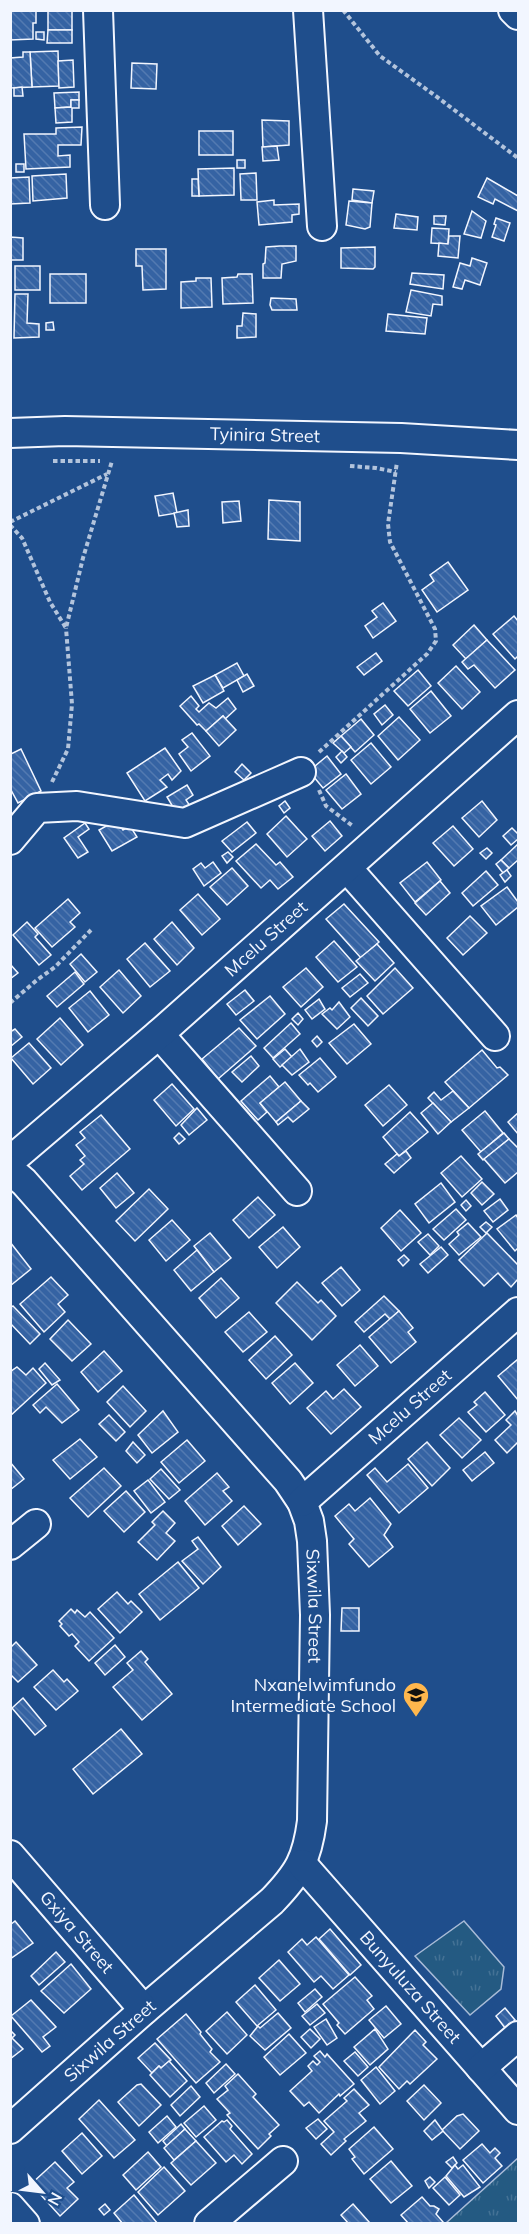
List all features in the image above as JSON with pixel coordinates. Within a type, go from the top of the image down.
[{"type":"street","points":[[98,10],[105,205]]},
{"type":"street","points":[[308,10],[322,226]]},
{"type":"street","points":[[513,10],[519,15]]},
{"type":"street","name":"Tyinira Street","points":[[10,433],[65,431],[401,438],[519,445]]},
{"type":"street","name":"Mcelu Street","points":[[10,1161],[159,1034],[519,715]]},
{"type":"street","points":[[10,840],[37,808],[77,806],[185,824],[301,772]]},
{"type":"street","points":[[347,868],[495,1036]]},
{"type":"street","points":[[159,1034],[297,1191]]},
{"type":"street","name":"Sixwila Street","points":[[10,1170],[24,1182],[288,1481],[302,1502],[309,1521],[315,1615],[312,1821],[309,1845],[302,1864],[290,1883],[272,1901],[144,2010],[10,2129]]},
{"type":"street","name":"Mcelu Street","points":[[302,1502],[519,1312]]},
{"type":"street","points":[[10,1545],[36,1524]]},
{"type":"street","name":"Gxiya Street","points":[[11,1858],[144,2010]]},
{"type":"street","name":"Bunyuluza Street","points":[[302,1864],[519,2110]]},
{"type":"street","points":[[481,2068],[519,2036]]},
{"type":"street","points":[[209,2223],[282,2161]]},
{"type":"street","points":[[10,2207],[25,2223]]},
{"type":"path","points":[[343,10],[380,56],[519,158]]},
{"type":"path","points":[[375,842],[326,806],[316,784],[301,772],[314,757],[427,654],[436,641],[435,629],[390,542],[388,524],[401,438]]},
{"type":"path","points":[[68,748],[72,704],[66,628],[83,558],[112,461]]},
{"type":"path","points":[[66,628],[50,602],[22,538],[10,523],[108,474]]},
{"type":"path","points":[[10,1003],[55,967],[91,930]]},
{"type":"green space","points":[[464,1921],[504,1967],[501,1989],[470,2015],[415,1956]]},
{"type":"green space","points":[[518,2158],[518,2223],[446,2223]]},
{"type":"building","points":[[10,10],[36,10],[33,39],[10,40]]},
{"type":"building","points":[[48,10],[72,10],[72,30],[48,30]]},
{"type":"building","points":[[48,30],[72,30],[72,43],[47,43]]},
{"type":"building","points":[[36,32],[44,32],[44,40],[36,39]]},
{"type":"building","points":[[58,51],[59,86],[32,87],[30,52]]},
{"type":"building","points":[[23,52],[30,52],[32,87],[10,88],[10,58],[23,57]]},
{"type":"building","points":[[73,60],[74,87],[59,88],[58,61]]},
{"type":"building","points":[[132,63],[157,64],[156,89],[131,88]]},
{"type":"building","points":[[22,87],[23,96],[14,96],[14,88]]},
{"type":"building","points":[[79,92],[79,100],[71,100],[71,107],[55,108],[54,93]]},
{"type":"building","points":[[71,100],[79,100],[79,108],[72,108],[72,122],[56,123],[55,108],[71,107]]},
{"type":"building","points":[[262,120],[289,121],[289,145],[263,147]]},
{"type":"building","points":[[82,127],[81,145],[58,145],[58,156],[70,155],[70,167],[26,169],[24,134],[56,134],[56,128]]},
{"type":"building","points":[[199,131],[233,131],[233,155],[199,155]]},
{"type":"building","points":[[277,146],[279,160],[263,161],[262,147]]},
{"type":"building","points":[[237,160],[245,160],[245,168],[237,168]]},
{"type":"building","points":[[16,164],[24,164],[24,172],[16,172]]},
{"type":"building","points":[[234,168],[234,195],[199,196],[198,169]]},
{"type":"building","points":[[256,173],[257,200],[241,200],[240,174]]},
{"type":"building","points":[[66,174],[67,198],[33,201],[32,176]]},
{"type":"building","points":[[29,177],[30,203],[10,204],[10,178]]},
{"type":"building","points":[[487,178],[518,196],[518,211],[495,199],[493,204],[478,197]]},
{"type":"building","points":[[192,179],[198,179],[199,196],[192,196]]},
{"type":"building","points":[[353,189],[374,191],[372,203],[352,200]]},
{"type":"building","points":[[274,200],[274,205],[299,204],[299,214],[292,215],[292,222],[259,225],[257,202]]},
{"type":"building","points":[[349,201],[372,203],[370,227],[365,229],[346,225]]},
{"type":"building","points":[[472,211],[486,221],[481,238],[464,234]]},
{"type":"building","points":[[396,214],[418,217],[417,230],[394,228]]},
{"type":"building","points":[[434,216],[446,216],[445,225],[434,224]]},
{"type":"building","points":[[496,218],[510,223],[504,241],[492,237]]},
{"type":"building","points":[[432,228],[449,229],[448,244],[431,243]]},
{"type":"building","points":[[449,236],[460,236],[458,258],[438,256],[439,243],[448,244]]},
{"type":"building","points":[[10,237],[23,238],[23,260],[10,260]]},
{"type":"building","points":[[296,246],[296,261],[282,264],[281,278],[263,278],[266,247]]},
{"type":"building","points":[[375,247],[375,267],[373,269],[341,268],[341,248]]},
{"type":"building","points":[[136,249],[166,249],[166,289],[143,290],[142,266],[136,266]]},
{"type":"building","points":[[472,258],[487,263],[480,285],[465,280],[462,289],[453,287],[460,263],[470,266]]},
{"type":"building","points":[[15,266],[40,266],[40,290],[15,290]]},
{"type":"building","points":[[412,273],[444,275],[443,289],[410,284]]},
{"type":"building","points":[[50,274],[86,274],[86,303],[50,303]]},
{"type":"building","points":[[238,274],[252,274],[253,303],[223,304],[222,278],[237,277]]},
{"type":"building","points":[[196,278],[211,278],[212,307],[181,308],[181,282],[196,281]]},
{"type":"building","points":[[411,290],[442,296],[442,305],[433,304],[431,316],[406,312]]},
{"type":"building","points":[[15,294],[28,294],[27,323],[39,324],[39,337],[14,338]]},
{"type":"building","points":[[271,298],[296,299],[297,310],[272,310]]},
{"type":"building","points":[[243,313],[256,314],[256,337],[237,338],[237,326],[242,326]]},
{"type":"building","points":[[388,314],[427,318],[425,334],[386,331]]},
{"type":"building","points":[[53,322],[54,330],[46,330],[46,323]]},
{"type":"building","points":[[173,493],[177,513],[159,516],[155,496]]},
{"type":"building","points":[[269,500],[300,502],[300,541],[268,539]]},
{"type":"building","points":[[239,501],[241,521],[223,523],[222,502]]},
{"type":"building","points":[[188,510],[189,526],[177,527],[174,513]]},
{"type":"building","points":[[448,562],[468,590],[437,612],[422,590],[434,581],[430,575]]},
{"type":"building","points":[[383,603],[396,621],[373,638],[365,626],[377,617],[372,611]]},
{"type":"building","points":[[514,616],[518,621],[518,656],[515,659],[493,634]]},
{"type":"building","points":[[474,625],[487,640],[466,659],[453,645]]},
{"type":"building","points":[[487,640],[515,670],[495,688],[474,665],[468,669],[462,662]]},
{"type":"building","points":[[376,653],[382,661],[364,675],[357,667]]},
{"type":"building","points":[[237,663],[244,676],[223,688],[215,675]]},
{"type":"building","points":[[456,666],[480,692],[462,709],[438,683]]},
{"type":"building","points":[[418,670],[431,686],[408,706],[394,691]]},
{"type":"building","points":[[247,674],[254,686],[243,692],[237,680]]},
{"type":"building","points":[[215,675],[224,691],[203,703],[193,686]]},
{"type":"building","points":[[431,691],[451,716],[430,733],[410,709]]},
{"type":"building","points":[[191,696],[199,706],[196,709],[199,712],[209,703],[216,708],[228,698],[236,709],[225,719],[223,716],[206,731],[199,724],[197,725],[180,706]]},
{"type":"building","points":[[385,705],[393,715],[382,725],[374,714]]},
{"type":"building","points":[[223,716],[236,730],[219,746],[206,731]]},
{"type":"building","points":[[399,717],[420,740],[398,760],[378,736]]},
{"type":"building","points":[[361,719],[374,735],[355,752],[341,736]]},
{"type":"building","points":[[192,733],[210,756],[191,771],[179,754],[188,747],[182,740]]},
{"type":"building","points":[[341,736],[351,747],[344,753],[333,743]]},
{"type":"building","points":[[371,743],[391,767],[371,784],[351,760]]},
{"type":"building","points":[[165,748],[181,771],[172,780],[168,774],[160,780],[167,787],[145,801],[127,773]]},
{"type":"building","points":[[21,749],[41,791],[18,803],[10,788],[10,752],[11,754]]},
{"type":"building","points":[[342,751],[347,757],[341,763],[336,757]]},
{"type":"building","points":[[327,756],[341,774],[323,788],[309,771]]},
{"type":"building","points":[[242,764],[251,773],[244,780],[235,772]]},
{"type":"building","points":[[346,774],[361,794],[342,809],[326,790]]},
{"type":"building","points":[[187,785],[193,795],[186,800],[192,809],[179,817],[167,797]]},
{"type":"building","points":[[285,801],[290,808],[284,813],[279,806]]},
{"type":"building","points":[[482,801],[497,820],[479,837],[462,818]]},
{"type":"building","points":[[286,816],[307,839],[287,857],[267,834]]},
{"type":"building","points":[[117,820],[123,830],[130,826],[137,837],[112,851],[99,830]]},
{"type":"building","points":[[330,821],[342,836],[325,851],[312,836]]},
{"type":"building","points":[[247,822],[256,833],[232,852],[222,841]]},
{"type":"building","points":[[85,823],[89,829],[78,837],[88,852],[78,858],[64,838]]},
{"type":"building","points":[[453,826],[473,849],[454,866],[433,843]]},
{"type":"building","points":[[512,828],[518,834],[518,839],[511,845],[503,836]]},
{"type":"building","points":[[256,844],[276,865],[280,862],[293,877],[278,889],[270,880],[261,888],[236,861]]},
{"type":"building","points":[[518,844],[518,860],[509,868],[501,860]]},
{"type":"building","points":[[487,848],[492,853],[486,859],[480,853]]},
{"type":"building","points":[[228,852],[233,857],[227,863],[222,856]]},
{"type":"building","points":[[501,860],[509,868],[503,873],[496,864]]},
{"type":"building","points":[[213,862],[221,873],[204,886],[193,869],[201,863],[205,868]]},
{"type":"building","points":[[427,862],[441,880],[415,902],[400,883]]},
{"type":"building","points":[[232,868],[248,886],[227,905],[210,887]]},
{"type":"building","points":[[507,870],[511,876],[505,882],[500,875]]},
{"type":"building","points":[[486,871],[498,885],[473,906],[462,893]]},
{"type":"building","points":[[440,881],[450,893],[426,915],[415,903]]},
{"type":"building","points":[[507,887],[518,902],[518,907],[496,925],[481,906]]},
{"type":"building","points":[[198,894],[220,919],[202,935],[180,910]]},
{"type":"building","points":[[68,899],[80,913],[70,922],[75,927],[52,947],[35,928]]},
{"type":"building","points":[[344,904],[379,942],[361,958],[326,919]]},
{"type":"building","points":[[470,916],[487,933],[463,955],[447,938]]},
{"type":"building","points":[[27,922],[38,934],[35,937],[51,955],[39,965],[13,935]]},
{"type":"building","points":[[172,922],[194,948],[177,965],[154,939]]},
{"type":"building","points":[[334,941],[357,967],[338,982],[316,957]]},
{"type":"building","points":[[145,943],[170,971],[150,987],[127,959]]},
{"type":"building","points":[[377,944],[394,963],[375,981],[356,961]]},
{"type":"building","points":[[81,954],[97,972],[85,982],[70,964]]},
{"type":"building","points":[[10,964],[18,973],[10,979]]},
{"type":"building","points":[[306,968],[323,987],[301,1007],[283,987]]},
{"type":"building","points":[[395,968],[413,988],[383,1014],[367,996]]},
{"type":"building","points":[[119,970],[141,996],[123,1013],[100,987]]},
{"type":"building","points":[[75,972],[84,984],[57,1007],[47,996]]},
{"type":"building","points":[[360,974],[368,983],[350,997],[342,988]]},
{"type":"building","points":[[245,990],[254,1001],[236,1015],[227,1004]]},
{"type":"building","points":[[90,991],[109,1015],[88,1032],[69,1008]]},
{"type":"building","points":[[270,996],[285,1014],[257,1039],[240,1020]]},
{"type":"building","points":[[361,998],[378,1016],[368,1026],[351,1008]]},
{"type":"building","points":[[319,999],[325,1009],[312,1019],[305,1010]]},
{"type":"building","points":[[339,1002],[350,1017],[337,1029],[322,1014],[330,1008],[332,1010]]},
{"type":"building","points":[[298,1013],[303,1019],[298,1025],[292,1019]]},
{"type":"building","points":[[60,1018],[83,1045],[61,1065],[37,1039]]},
{"type":"building","points":[[291,1023],[300,1034],[273,1058],[264,1048]]},
{"type":"building","points":[[354,1024],[371,1044],[347,1064],[329,1043]]},
{"type":"building","points":[[239,1028],[256,1046],[218,1079],[202,1059]]},
{"type":"building","points":[[15,1029],[22,1037],[10,1047],[10,1032]]},
{"type":"building","points":[[317,1036],[322,1042],[317,1047],[312,1041]]},
{"type":"building","points":[[29,1043],[51,1068],[33,1084],[11,1058]]},
{"type":"building","points":[[285,1049],[292,1057],[280,1067],[273,1059]]},
{"type":"building","points":[[300,1049],[309,1062],[292,1075],[282,1065]]},
{"type":"building","points":[[482,1050],[497,1068],[500,1067],[508,1075],[469,1108],[445,1082]]},
{"type":"building","points":[[251,1056],[259,1066],[242,1082],[232,1072]]},
{"type":"building","points":[[320,1058],[336,1077],[318,1092],[299,1075]]},
{"type":"building","points":[[270,1076],[279,1087],[260,1103],[267,1112],[258,1120],[241,1101]]},
{"type":"building","points":[[285,1082],[301,1101],[276,1122],[260,1103]]},
{"type":"building","points":[[172,1084],[194,1109],[176,1126],[154,1100]]},
{"type":"building","points":[[389,1085],[407,1105],[383,1126],[365,1105]]},
{"type":"building","points":[[453,1091],[469,1108],[451,1122],[428,1098],[434,1092],[441,1100]]},
{"type":"building","points":[[301,1101],[309,1109],[293,1122],[288,1117],[278,1125],[276,1122]]},
{"type":"building","points":[[433,1103],[451,1122],[438,1134],[421,1113]]},
{"type":"building","points":[[197,1108],[207,1120],[189,1135],[181,1125]]},
{"type":"building","points":[[485,1111],[503,1133],[481,1152],[462,1130]]},
{"type":"building","points":[[410,1112],[428,1132],[399,1156],[383,1137]]},
{"type":"building","points":[[518,1113],[518,1134],[508,1122]]},
{"type":"building","points":[[101,1115],[130,1149],[82,1190],[70,1176],[84,1164],[80,1160],[85,1156],[76,1145],[85,1138],[80,1132]]},
{"type":"building","points":[[179,1133],[185,1139],[179,1144],[174,1138]]},
{"type":"building","points":[[504,1133],[509,1139],[483,1160],[478,1154]]},
{"type":"building","points":[[509,1139],[518,1148],[518,1172],[505,1183],[484,1159]]},
{"type":"building","points":[[406,1151],[411,1158],[394,1173],[385,1164],[397,1154],[399,1156]]},
{"type":"building","points":[[461,1156],[482,1179],[462,1197],[441,1173]]},
{"type":"building","points":[[117,1173],[134,1193],[116,1208],[100,1188]]},
{"type":"building","points":[[482,1182],[494,1194],[482,1205],[471,1193]]},
{"type":"building","points":[[441,1183],[455,1202],[429,1223],[415,1204]]},
{"type":"building","points":[[149,1189],[168,1209],[135,1241],[116,1221]]},
{"type":"building","points":[[258,1197],[275,1215],[249,1238],[233,1220]]},
{"type":"building","points":[[500,1199],[508,1210],[493,1222],[484,1211]]},
{"type":"building","points":[[466,1200],[471,1206],[466,1211],[461,1205]]},
{"type":"building","points":[[456,1209],[466,1220],[444,1240],[433,1229]]},
{"type":"building","points":[[400,1210],[421,1233],[401,1251],[381,1228]]},
{"type":"building","points":[[516,1215],[518,1218],[518,1248],[515,1251],[497,1229]]},
{"type":"building","points":[[172,1220],[190,1240],[166,1261],[149,1240]]},
{"type":"building","points":[[486,1222],[492,1227],[486,1233],[480,1227]]},
{"type":"building","points":[[468,1223],[481,1237],[459,1255],[449,1244],[459,1235],[457,1232]]},
{"type":"building","points":[[283,1227],[300,1247],[277,1268],[259,1247]]},
{"type":"building","points":[[210,1233],[231,1258],[214,1272],[194,1246]]},
{"type":"building","points":[[487,1233],[518,1265],[518,1279],[511,1287],[498,1273],[484,1286],[459,1260]]},
{"type":"building","points":[[428,1234],[439,1246],[430,1255],[418,1242]]},
{"type":"building","points":[[10,1242],[31,1269],[10,1286]]},
{"type":"building","points":[[441,1247],[448,1255],[428,1273],[420,1264]]},
{"type":"building","points":[[197,1250],[214,1272],[191,1291],[174,1270]]},
{"type":"building","points":[[404,1255],[409,1260],[403,1266],[398,1260]]},
{"type":"building","points":[[341,1267],[360,1290],[342,1306],[322,1283]]},
{"type":"building","points":[[51,1277],[68,1295],[58,1304],[65,1312],[44,1332],[20,1304]]},
{"type":"building","points":[[221,1278],[239,1298],[216,1318],[199,1298]]},
{"type":"building","points":[[297,1282],[318,1303],[321,1300],[336,1316],[312,1340],[276,1303]]},
{"type":"building","points":[[384,1296],[399,1311],[390,1319],[385,1314],[364,1332],[355,1322]]},
{"type":"building","points":[[13,1306],[40,1334],[30,1344],[10,1323],[10,1308]]},
{"type":"building","points":[[399,1311],[413,1328],[408,1332],[416,1342],[391,1363],[369,1337]]},
{"type":"building","points":[[249,1312],[267,1332],[243,1352],[225,1332]]},
{"type":"building","points":[[68,1320],[91,1344],[72,1361],[50,1339]]},
{"type":"building","points":[[275,1336],[292,1355],[266,1379],[249,1360]]},
{"type":"building","points":[[360,1345],[378,1366],[355,1386],[337,1365]]},
{"type":"building","points":[[104,1351],[122,1371],[98,1392],[81,1372]]},
{"type":"building","points":[[517,1360],[518,1362],[518,1400],[498,1376]]},
{"type":"building","points":[[45,1363],[60,1380],[52,1385],[39,1369]]},
{"type":"building","points":[[295,1363],[313,1383],[290,1404],[272,1383]]},
{"type":"building","points":[[17,1367],[26,1375],[33,1368],[46,1383],[10,1416],[10,1372]]},
{"type":"building","points":[[57,1384],[79,1410],[62,1423],[46,1407],[40,1413],[33,1405]]},
{"type":"building","points":[[123,1386],[146,1411],[130,1427],[107,1402]]},
{"type":"building","points":[[344,1389],[361,1407],[331,1434],[307,1408],[326,1391],[333,1399]]},
{"type":"building","points":[[485,1392],[505,1415],[486,1432],[468,1412],[477,1405],[474,1402]]},
{"type":"building","points":[[163,1411],[178,1432],[152,1453],[138,1435]]},
{"type":"building","points":[[515,1411],[518,1416],[518,1442],[507,1453],[495,1440],[511,1425],[506,1420]]},
{"type":"building","points":[[109,1415],[125,1432],[116,1441],[99,1424]]},
{"type":"building","points":[[459,1418],[481,1440],[462,1458],[440,1435]]},
{"type":"building","points":[[80,1439],[97,1457],[70,1479],[53,1460]]},
{"type":"building","points":[[187,1440],[205,1461],[179,1483],[161,1462]]},
{"type":"building","points":[[133,1442],[145,1455],[137,1463],[126,1451]]},
{"type":"building","points":[[427,1442],[450,1468],[432,1486],[408,1459]]},
{"type":"building","points":[[485,1452],[494,1463],[472,1481],[463,1470]]},
{"type":"building","points":[[10,1462],[24,1479],[10,1490]]},
{"type":"building","points":[[408,1464],[428,1488],[399,1513],[367,1475],[375,1468],[387,1482]]},
{"type":"building","points":[[104,1468],[121,1486],[88,1517],[70,1498]]},
{"type":"building","points":[[161,1469],[180,1490],[169,1499],[150,1479]]},
{"type":"building","points":[[217,1473],[229,1487],[223,1491],[232,1501],[205,1525],[185,1501]]},
{"type":"building","points":[[148,1480],[165,1502],[151,1513],[134,1491]]},
{"type":"building","points":[[126,1491],[145,1512],[124,1532],[104,1511]]},
{"type":"building","points":[[370,1498],[391,1524],[384,1535],[393,1547],[369,1567],[349,1544],[354,1539],[335,1516],[349,1504],[355,1511]]},
{"type":"building","points":[[244,1506],[261,1524],[238,1545],[222,1526]]},
{"type":"building","points":[[163,1511],[175,1523],[166,1533],[175,1541],[157,1560],[138,1542],[155,1525],[152,1522]]},
{"type":"building","points":[[198,1537],[221,1567],[203,1584],[182,1561],[198,1549],[192,1541]]},
{"type":"building","points":[[178,1562],[199,1588],[160,1620],[139,1594]]},
{"type":"building","points":[[117,1592],[128,1604],[131,1601],[142,1612],[120,1633],[98,1609]]},
{"type":"building","points":[[342,1608],[359,1608],[359,1631],[341,1631]]},
{"type":"building","points":[[71,1609],[75,1613],[77,1610],[85,1617],[90,1612],[114,1638],[89,1661],[75,1646],[79,1642],[72,1634],[69,1636],[60,1626],[62,1624],[59,1621]]},
{"type":"building","points":[[16,1642],[37,1665],[18,1682],[10,1674],[10,1648]]},
{"type":"building","points":[[115,1645],[125,1657],[105,1675],[95,1663]]},
{"type":"building","points":[[141,1651],[148,1659],[145,1662],[172,1694],[142,1720],[113,1687],[133,1670],[127,1663]]},
{"type":"building","points":[[53,1670],[64,1682],[67,1679],[78,1691],[56,1710],[34,1687]]},
{"type":"building","points":[[23,1698],[46,1726],[35,1735],[12,1708]]},
{"type":"building","points":[[121,1729],[142,1754],[93,1794],[73,1769]]},
{"type":"building","points":[[15,1921],[33,1943],[10,1959],[10,1925]]},
{"type":"building","points":[[330,1929],[361,1965],[350,1975],[319,1939]]},
{"type":"building","points":[[316,1937],[349,1975],[333,1989],[321,1976],[314,1982],[288,1952],[302,1939],[307,1945]]},
{"type":"building","points":[[56,1952],[65,1962],[39,1985],[31,1976]]},
{"type":"building","points":[[279,1960],[300,1984],[280,2001],[259,1978]]},
{"type":"building","points":[[71,1964],[91,1989],[64,2013],[41,1991]]},
{"type":"building","points":[[355,1977],[372,1996],[367,2000],[374,2009],[345,2034],[323,2004]]},
{"type":"building","points":[[255,1985],[276,2010],[257,2026],[236,2002]]},
{"type":"building","points":[[315,1989],[322,1997],[305,2012],[298,2003]]},
{"type":"building","points":[[31,2000],[56,2027],[43,2037],[50,2046],[42,2052],[11,2016]]},
{"type":"building","points":[[317,2004],[325,2013],[310,2025],[302,2016]]},
{"type":"building","points":[[386,2006],[401,2024],[384,2038],[369,2020]]},
{"type":"building","points":[[505,2008],[515,2020],[505,2028],[496,2016]]},
{"type":"building","points":[[227,2012],[247,2035],[227,2054],[206,2031]]},
{"type":"building","points":[[278,2013],[291,2028],[265,2050],[250,2036],[258,2026],[260,2028]]},
{"type":"building","points":[[186,2014],[212,2049],[210,2052],[220,2062],[196,2083],[157,2039]]},
{"type":"building","points":[[326,2019],[337,2038],[327,2045],[314,2027]]},
{"type":"building","points":[[310,2029],[320,2039],[311,2048],[301,2037]]},
{"type":"building","points":[[375,2029],[388,2049],[370,2065],[354,2047]]},
{"type":"building","points":[[10,2030],[15,2035],[12,2038],[23,2049],[10,2059]]},
{"type":"building","points":[[415,2030],[426,2042],[423,2045],[437,2059],[410,2084],[407,2081],[399,2089],[379,2067]]},
{"type":"building","points":[[289,2034],[306,2053],[280,2075],[264,2057]]},
{"type":"building","points":[[155,2043],[171,2060],[161,2068],[159,2066],[152,2073],[138,2058]]},
{"type":"building","points":[[320,2051],[325,2057],[327,2054],[354,2084],[340,2096],[339,2094],[319,2113],[309,2102],[304,2106],[290,2091],[312,2071],[308,2066],[313,2061],[317,2065],[320,2062],[314,2056]]},
{"type":"building","points":[[355,2052],[368,2067],[358,2076],[344,2061]]},
{"type":"building","points":[[169,2061],[187,2081],[170,2097],[150,2075],[159,2066],[161,2068]]},
{"type":"building","points":[[226,2064],[235,2074],[214,2093],[206,2083]]},
{"type":"building","points":[[376,2067],[395,2091],[380,2104],[361,2080]]},
{"type":"building","points":[[238,2074],[256,2094],[253,2097],[279,2125],[258,2149],[227,2115],[230,2113],[217,2099],[228,2090],[225,2086]]},
{"type":"building","points":[[141,2084],[161,2105],[139,2126],[118,2102]]},
{"type":"building","points":[[424,2085],[441,2103],[424,2120],[407,2101]]},
{"type":"building","points":[[191,2086],[200,2097],[180,2116],[171,2105]]},
{"type":"building","points":[[354,2089],[369,2105],[359,2113],[366,2121],[344,2139],[346,2141],[331,2155],[321,2144],[334,2132],[324,2121],[347,2101],[344,2098]]},
{"type":"building","points":[[99,2100],[135,2140],[114,2158],[79,2119]]},
{"type":"building","points":[[204,2106],[216,2120],[196,2137],[184,2123]]},
{"type":"building","points":[[463,2114],[479,2131],[460,2149],[442,2130],[457,2116]]},
{"type":"building","points":[[167,2116],[176,2127],[158,2143],[149,2132]]},
{"type":"building","points":[[318,2119],[327,2129],[316,2139],[306,2128]]},
{"type":"building","points":[[227,2120],[232,2126],[230,2129],[252,2154],[242,2164],[234,2155],[226,2162],[204,2137],[222,2121]]},
{"type":"building","points":[[435,2120],[443,2131],[432,2140],[424,2131]]},
{"type":"building","points":[[181,2124],[185,2129],[167,2146],[163,2141]]},
{"type":"building","points":[[374,2127],[393,2149],[364,2174],[352,2159],[355,2157],[349,2149]]},
{"type":"building","points":[[185,2129],[196,2141],[174,2160],[164,2148]]},
{"type":"building","points":[[82,2133],[102,2156],[82,2174],[62,2151]]},
{"type":"building","points":[[196,2141],[216,2163],[191,2185],[171,2163]]},
{"type":"building","points":[[482,2144],[490,2153],[495,2148],[500,2153],[495,2158],[502,2166],[483,2183],[463,2160]]},
{"type":"building","points":[[148,2152],[161,2167],[136,2190],[123,2175]]},
{"type":"building","points":[[453,2157],[457,2163],[452,2168],[446,2162]]},
{"type":"building","points":[[391,2161],[412,2186],[391,2203],[370,2179]]},
{"type":"building","points":[[55,2162],[74,2182],[67,2188],[78,2199],[60,2216],[31,2184]]},
{"type":"building","points":[[455,2165],[458,2169],[463,2165],[480,2187],[464,2197],[446,2176]]},
{"type":"building","points":[[164,2167],[185,2191],[158,2215],[138,2192]]},
{"type":"building","points":[[430,2177],[435,2182],[429,2188],[425,2181]]},
{"type":"building","points":[[445,2177],[460,2195],[449,2205],[433,2188]]},
{"type":"building","points":[[134,2195],[158,2224],[123,2224],[114,2213]]},
{"type":"building","points":[[422,2197],[430,2206],[439,2209],[436,2214],[443,2222],[441,2224],[409,2224],[401,2215]]},
{"type":"building","points":[[105,2204],[110,2210],[104,2215],[99,2209]]},
{"type":"building","points":[[353,2204],[370,2223],[349,2224],[341,2215]]},
{"type":"place","name":"Nxanelwimfundo Intermediate School","points":[[416,1718]]}]
